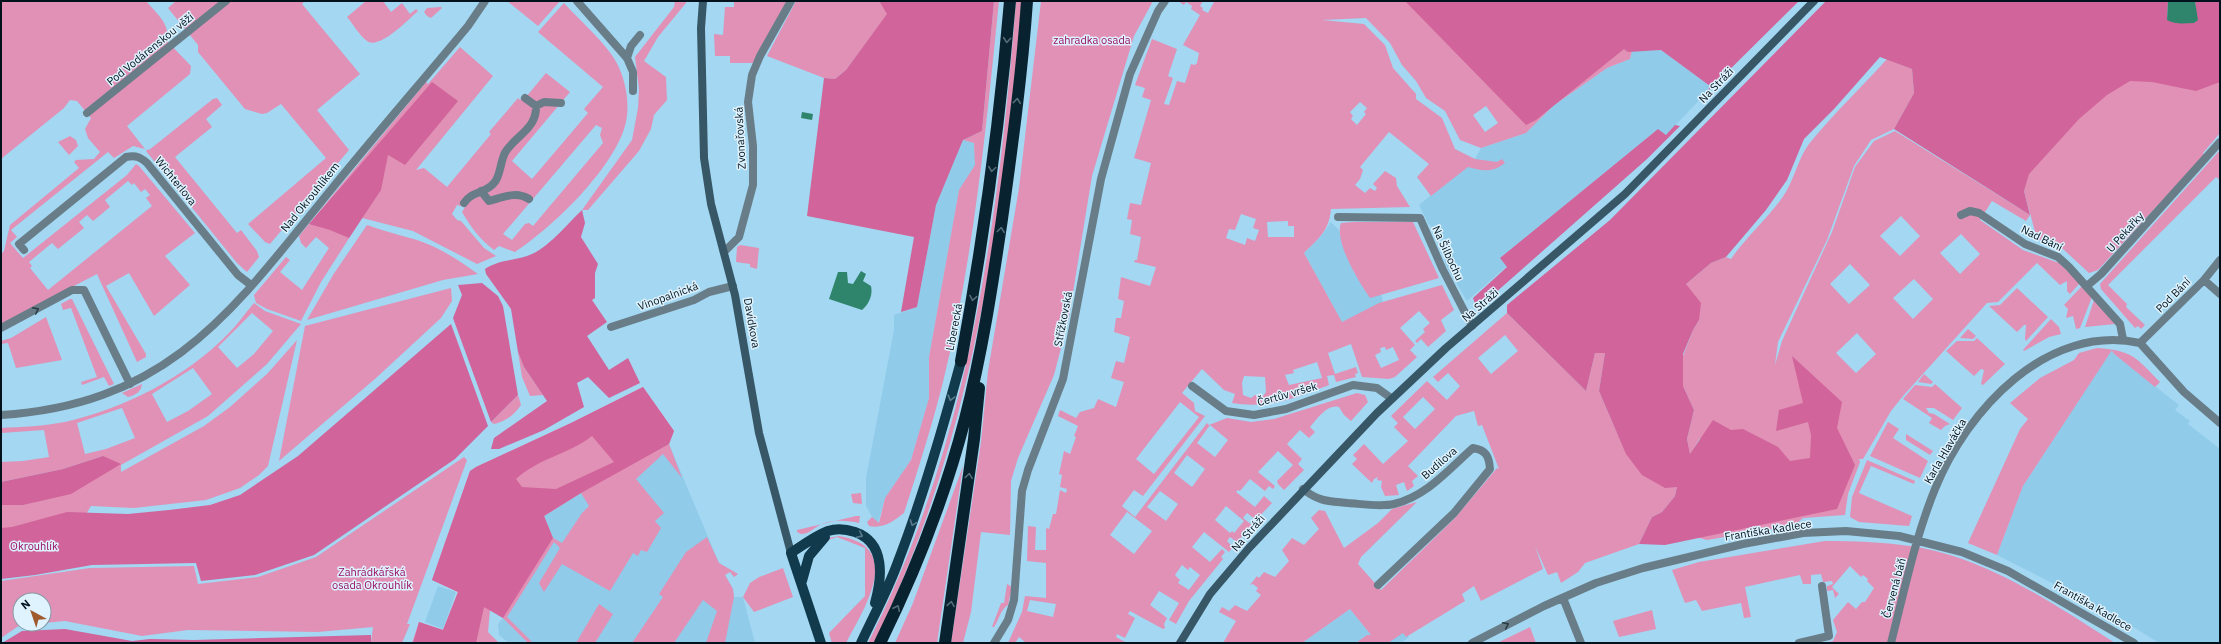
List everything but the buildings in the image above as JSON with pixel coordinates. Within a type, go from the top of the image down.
[{"type":"highway","name":"Liberecká","points":[[961,361],[983,237],[1006,51],[1010,1]]},
{"type":"highway","points":[[945,643],[974,439],[982,347],[1010,161],[1027,1]]},
{"type":"highway","points":[[880,643],[905,591],[933,518],[965,420],[982,347]]},
{"type":"main road","name":"Liberecká","points":[[861,643],[899,561],[918,509],[939,445],[961,361]]},
{"type":"main road","points":[[791,553],[820,535],[835,530],[852,531],[865,536],[875,548],[880,563],[877,597],[861,643]]},
{"type":"main road","points":[[801,583],[805,565],[814,548],[835,530]]},
{"type":"main road","name":"Davídkova","points":[[791,553],[821,643]]},
{"type":"street","name":"Pod Vodárenskou věží","points":[[87,113],[226,1]]},
{"type":"street","name":"Nad Okrouhlíkem","points":[[1,415],[27,413],[73,405],[130,384],[167,364],[195,344],[219,321],[251,285],[438,63],[468,26],[485,1]]},
{"type":"street","points":[[577,1],[627,58],[633,72],[633,92]]},
{"type":"street","name":"Davídkova","points":[[703,1],[701,28],[704,158],[711,204],[733,286],[759,432],[791,553]]},
{"type":"street","name":"Zvonařovská","points":[[724,252],[739,237],[753,185],[753,146],[748,102],[752,75],[760,56],[791,1]]},
{"type":"street","name":"Střížkovská","points":[[994,643],[1008,620],[1014,600],[1022,491],[1028,470],[1063,379],[1101,179],[1130,74],[1158,11],[1165,1]]},
{"type":"street","name":"Na Stráži","points":[[1180,643],[1210,594],[1303,488],[1391,398],[1625,194],[1814,1]]},
{"type":"street","points":[[627,58],[631,46],[640,35]]},
{"type":"street","points":[[524,98],[536,106]]},
{"type":"street","points":[[536,106],[544,102],[561,103]]},
{"type":"street","points":[[464,203],[469,196],[482,191],[495,182],[505,152],[530,126],[536,115],[536,106]]},
{"type":"street","name":"U Pekařky","points":[[2088,285],[2101,274],[2220,142]]},
{"type":"street","name":"Wichterlova","points":[[24,250],[19,244],[126,157],[134,156],[140,157],[147,163],[238,275],[251,285]]},
{"type":"street","points":[[482,191],[489,201],[514,194],[521,194],[529,199]]},
{"type":"street","name":"Nad Bání","points":[[1961,215],[1970,211],[1979,213],[2025,244],[2058,257],[2088,285]]},
{"type":"street","name":"Na Šilbochu","points":[[1338,217],[1420,218],[1442,268],[1472,326]]},
{"type":"street","name":"Pod Bání","points":[[2140,343],[2204,280],[2220,260]]},
{"type":"street","points":[[2204,280],[2220,294]]},
{"type":"street","points":[[2088,285],[2120,324],[2123,339]]},
{"type":"street","name":"Vinopalnická","points":[[611,328],[694,300],[709,292],[733,286]]},
{"type":"street","points":[[1,328],[72,290],[84,290],[130,384]]},
{"type":"street","name":"Karla Hlaváčka","points":[[1918,539],[1936,488],[1961,440],[1981,413],[2005,387],[2026,368],[2051,355],[2081,343],[2123,339],[2140,343]]},
{"type":"street","points":[[2140,343],[2184,392],[2220,423]]},
{"type":"street","name":"Čertův vršek","points":[[1192,386],[1226,411],[1254,415],[1286,409],[1354,385],[1377,388],[1391,398]]},
{"type":"street","name":"Budilova","points":[[1303,488],[1316,499],[1324,501],[1359,504],[1393,504],[1424,490],[1439,479],[1473,448],[1481,449],[1487,454],[1490,469],[1486,475],[1454,513],[1378,585]]},
{"type":"street","name":"Františka Kadlece","points":[[1472,643],[1596,583],[1643,568],[1742,544],[1803,533],[1873,532],[1918,539],[1962,552],[2008,571],[2134,643]]},
{"type":"street","name":"Červená báň","points":[[1890,643],[1918,539]]},
{"type":"street","points":[[1799,643],[1829,636],[1822,586]]},
{"type":"street","points":[[1563,598],[1581,643]]},
{"type":"shaded area","points":[[2168,1],[2195,1],[2198,20],[2194,23],[2174,23],[2167,20]]},
{"type":"shaded area","points":[[1661,50],[1710,86],[1708,91],[1666,135],[1658,129],[1500,258],[1507,266],[1467,301],[1445,264],[1445,245],[1428,223],[1419,205],[1475,159],[1481,148],[1526,133],[1553,106],[1607,68],[1630,59],[1632,51]]},
{"type":"shaded area","points":[[802,112],[813,114],[812,120],[801,118]]},
{"type":"shaded area","points":[[963,140],[974,143],[976,166],[959,190],[929,357],[929,398],[911,460],[885,498],[878,523],[875,522],[866,506],[866,478],[894,330],[894,315],[917,307],[936,205]]},
{"type":"shaded area","points":[[1331,222],[1339,230],[1346,254],[1380,290],[1383,302],[1342,322],[1304,253],[1322,235]]},
{"type":"shaded area","points":[[861,271],[866,274],[863,281],[871,286],[870,299],[862,310],[829,299],[838,272],[847,272],[848,283],[853,284]]},
{"type":"shaded area","points":[[2112,349],[2113,353],[2179,405],[2175,410],[2190,421],[2188,424],[2220,449],[2220,643],[2159,643],[2111,613],[1997,555],[2023,486]]},
{"type":"shaded area","points":[[669,444],[719,563],[738,574],[734,577],[730,572],[725,575],[733,589],[734,597],[743,597],[755,643],[509,643],[499,635],[498,624],[503,618],[544,516],[581,493]]},
{"type":"shaded area","points":[[438,586],[456,592],[443,629],[425,622]]},
{"type":"shaded area","points":[[1350,609],[1371,635],[1367,635],[1356,643],[1302,643]]},
{"type":"shaded area","points":[[1401,626],[1409,637],[1401,643],[1376,643]]},
{"type":"green space","points":[[1,1],[146,1],[165,24],[167,29],[166,40],[191,66],[190,74],[127,126],[145,149],[133,146],[114,158],[108,152],[11,230],[17,237],[10,243],[23,258],[127,175],[136,164],[139,166],[195,233],[165,256],[190,285],[154,316],[129,273],[106,286],[146,354],[146,357],[137,362],[97,274],[1,324],[1,254],[4,251],[10,225],[79,168],[74,162],[76,160],[94,159],[100,152],[88,138],[85,129],[91,118],[77,101],[70,100],[64,108],[1,159]],"holes":[[[128,181],[132,185],[134,183],[141,192],[145,189],[150,195],[146,198],[152,206],[48,290],[30,268],[32,266],[29,262],[52,243],[58,249],[84,228],[79,222],[87,215],[93,221],[110,207],[105,200]]]},
{"type":"green space","points":[[176,1],[305,1],[302,4],[360,74],[317,110],[349,150],[270,244],[265,242],[248,224],[326,158],[281,104],[267,113],[262,114],[245,109],[198,52],[198,45],[168,8]]},
{"type":"green space","points":[[366,1],[383,1],[391,12],[402,3],[410,14],[416,9],[418,11],[401,27],[386,38],[372,43],[364,39],[347,17]]},
{"type":"green space","points":[[507,1],[560,1],[538,26]]},
{"type":"green space","points":[[675,1],[686,1],[686,3],[658,37],[644,61],[666,77],[667,100],[654,115],[651,129],[639,151],[588,210],[582,210],[632,140],[638,108],[639,89],[635,57],[674,7]]},
{"type":"green space","points":[[734,1],[787,1],[754,63],[730,63],[730,56],[715,56],[714,34],[723,35],[725,7],[734,7]]},
{"type":"green space","points":[[796,1],[879,1],[888,14],[846,70],[835,79],[824,78],[767,56]]},
{"type":"green space","points":[[879,1],[994,1],[982,131],[963,140],[936,205],[917,307],[901,312],[914,237],[807,216],[824,78],[835,79],[846,70],[887,14]]},
{"type":"green space","points":[[994,1],[999,1],[978,192],[963,288],[943,382],[930,431],[904,513],[884,525],[874,527],[869,526],[867,522],[872,517],[879,523],[885,498],[911,460],[929,398],[929,357],[959,190],[975,165],[974,143],[963,140],[982,131]]},
{"type":"green space","points":[[1016,1],[1022,1],[1014,84],[992,249],[978,330],[959,409],[936,488],[908,566],[874,643],[868,643],[903,568],[931,490],[955,411],[974,330],[1000,166]]},
{"type":"green space","name":"zahradka osada","points":[[1041,1],[1153,1],[1134,36],[1092,176],[1069,317],[1054,375],[1018,458],[1011,481],[1010,535],[981,532],[971,612],[963,643],[951,643],[981,442],[988,371],[1019,188]]},
{"type":"green space","points":[[1178,1],[1203,1],[1200,6],[1203,8],[1202,10],[1208,13],[1214,2],[1212,1],[1695,1],[1632,51],[1630,59],[1607,68],[1553,106],[1526,133],[1481,148],[1460,140],[1445,111],[1426,98],[1416,81],[1402,65],[1390,43],[1366,18],[1322,20],[1364,24],[1385,45],[1393,68],[1416,94],[1416,99],[1442,118],[1455,149],[1475,159],[1497,162],[1502,159],[1505,163],[1491,170],[1468,167],[1431,196],[1417,177],[1429,164],[1389,132],[1360,167],[1363,170],[1360,179],[1355,185],[1365,193],[1370,188],[1375,191],[1377,188],[1373,184],[1385,171],[1396,178],[1397,186],[1410,207],[1331,209],[1326,229],[1304,253],[1342,322],[1379,303],[1442,285],[1454,310],[1441,320],[1446,331],[1428,347],[1421,339],[1417,343],[1415,341],[1425,332],[1423,329],[1430,323],[1419,311],[1400,328],[1415,345],[1410,350],[1417,357],[1395,377],[1389,379],[1362,377],[1351,344],[1328,353],[1335,374],[1356,367],[1358,373],[1355,374],[1356,377],[1336,382],[1334,375],[1327,376],[1329,385],[1293,398],[1258,405],[1232,403],[1235,394],[1224,390],[1202,369],[1182,393],[1194,403],[1195,411],[1205,416],[1143,496],[1134,490],[1122,506],[1135,517],[1207,423],[1209,425],[1227,418],[1251,422],[1274,419],[1357,393],[1365,395],[1368,402],[1351,421],[1344,415],[1339,407],[1335,407],[1323,412],[1310,427],[1315,432],[1309,438],[1300,430],[1287,444],[1302,459],[1298,464],[1304,470],[1284,490],[1277,481],[1293,465],[1278,451],[1258,472],[1275,486],[1273,489],[1269,486],[1265,491],[1250,479],[1240,491],[1238,490],[1236,492],[1255,507],[1264,496],[1272,503],[1256,520],[1247,513],[1243,518],[1252,525],[1237,542],[1230,537],[1227,541],[1233,547],[1229,552],[1204,532],[1192,547],[1210,562],[1222,549],[1225,552],[1221,557],[1223,559],[1189,601],[1176,624],[1169,620],[1179,603],[1159,591],[1150,605],[1167,618],[1164,624],[1165,628],[1163,629],[1130,611],[1128,614],[1135,618],[1125,638],[1117,634],[1116,637],[1127,643],[1026,643],[1019,637],[1015,643],[1008,643],[1022,612],[1025,596],[1046,598],[1046,563],[1027,561],[1028,526],[1036,527],[1035,550],[1046,550],[1046,528],[1049,529],[1053,514],[1056,514],[1060,490],[1066,493],[1067,489],[1060,487],[1062,475],[1059,474],[1064,451],[1070,454],[1078,426],[1058,416],[1060,410],[1076,418],[1080,412],[1094,408],[1098,399],[1116,407],[1124,382],[1111,378],[1116,361],[1124,363],[1130,337],[1114,332],[1116,318],[1121,318],[1124,301],[1118,299],[1121,277],[1150,286],[1156,267],[1134,262],[1137,260],[1141,237],[1130,234],[1132,220],[1127,219],[1130,203],[1141,205],[1151,163],[1134,158],[1151,100],[1142,97],[1145,88],[1135,85],[1152,39],[1177,49],[1168,76],[1173,78],[1164,104],[1169,105],[1177,81],[1185,83],[1191,64],[1195,65],[1197,63],[1199,53],[1183,45],[1200,15],[1191,9],[1192,6],[1186,2],[1184,5]],"holes":[[[1360,102],[1367,108],[1364,112],[1366,114],[1357,125],[1351,119],[1353,116],[1350,112]],[[1486,106],[1498,123],[1485,132],[1473,115]],[[1241,214],[1256,219],[1253,228],[1259,230],[1255,241],[1247,238],[1245,245],[1226,238],[1229,229],[1235,230]],[[1288,221],[1288,226],[1294,226],[1294,237],[1268,237],[1267,222]],[[1385,347],[1386,350],[1393,347],[1399,360],[1381,368],[1375,355],[1381,352],[1380,348]],[[1317,362],[1322,378],[1289,385],[1285,375],[1294,373],[1293,370]],[[1244,376],[1265,377],[1266,392],[1263,396],[1255,395],[1251,398],[1243,395],[1242,383]],[[1180,402],[1199,417],[1154,474],[1136,459]],[[1210,425],[1228,440],[1215,457],[1197,443]],[[1187,455],[1205,469],[1192,487],[1174,473]],[[1160,491],[1178,504],[1166,521],[1147,507]],[[1226,506],[1244,521],[1234,533],[1232,531],[1230,533],[1215,520]],[[1127,512],[1152,531],[1134,554],[1110,535]],[[1182,565],[1188,570],[1190,567],[1200,575],[1189,590],[1178,583],[1180,580],[1175,575]],[[1030,600],[1056,604],[1053,617],[1027,611]]]},
{"type":"green space","points":[[1405,1],[1799,1],[1708,91],[1710,86],[1661,50],[1628,52],[1624,49],[1536,120],[1526,125]]},
{"type":"green space","points":[[1826,1],[2168,1],[2167,20],[2194,23],[2197,20],[2195,1],[2220,1],[2220,82],[2196,91],[2152,82],[2130,81],[2107,95],[2079,119],[2029,174],[2024,191],[2030,215],[1894,129],[1914,93],[1912,69],[1880,57],[1834,109],[1804,139],[1787,180],[1766,210],[1726,257],[1711,263],[1686,284],[1701,303],[1699,320],[1683,354],[1683,386],[1694,410],[1687,439],[1690,454],[1713,420],[1731,430],[1743,429],[1778,447],[1790,461],[1810,458],[1811,435],[1808,422],[1776,431],[1779,410],[1803,403],[1792,356],[1842,402],[1837,428],[1855,465],[1837,509],[1665,545],[1639,544],[1652,517],[1662,512],[1675,496],[1677,487],[1665,488],[1642,475],[1626,454],[1599,391],[1605,353],[1595,353],[1586,391],[1507,313],[1507,305],[1610,220]]},
{"type":"green space","points":[[564,3],[603,44],[616,62],[624,83],[627,98],[627,119],[625,126],[608,161],[595,179],[563,213],[515,252],[499,246],[494,250],[484,242],[462,212],[465,207],[457,205],[452,214],[457,220],[461,221],[484,248],[496,256],[477,264],[413,231],[362,218],[321,282],[301,321],[267,309],[256,303],[254,295],[286,257],[290,260],[280,272],[302,290],[329,248],[316,237],[306,248],[301,243],[299,236],[426,82],[428,84],[460,47],[493,76],[416,170],[424,168],[447,187],[491,134],[489,132],[518,98],[520,100],[524,95],[526,97],[546,73],[570,92],[512,161],[532,179],[588,113],[584,109],[603,87],[538,32]],"holes":[[[596,125],[602,128],[600,135],[603,143],[533,226],[529,223],[525,224],[512,240],[503,234]]]},
{"type":"green space","points":[[427,8],[442,8],[431,18],[424,12]]},
{"type":"green space","points":[[1887,59],[1912,69],[1914,93],[1894,129],[1871,140],[1854,166],[1827,240],[1778,342],[1775,365],[1782,341],[1832,232],[1855,167],[1874,141],[1895,131],[2030,215],[2026,221],[1992,201],[1980,220],[2023,250],[2059,263],[2080,283],[2070,294],[2067,291],[2067,281],[2060,285],[2037,263],[1998,302],[1987,303],[1891,411],[1863,459],[1859,459],[1860,462],[1848,494],[1845,515],[1803,518],[1795,525],[1707,540],[1696,537],[1700,438],[1690,455],[1687,439],[1694,410],[1683,386],[1683,356],[1693,330],[1699,320],[1686,284],[1711,263],[1726,257],[1731,259],[1782,198],[1790,185],[1802,156],[1809,144]],"holes":[[[1901,216],[1920,236],[1900,256],[1880,236]],[[1961,234],[1980,254],[1960,274],[1940,253]],[[1850,264],[1870,285],[1849,304],[1830,284]],[[1914,279],[1933,299],[1913,319],[1893,298]],[[1857,333],[1876,354],[1856,373],[1836,353]]]},
{"type":"green space","points":[[2220,74],[2220,133],[2203,153],[2204,155],[2098,270],[2089,273],[2063,249],[2037,239],[2024,191],[2028,173],[2101,77]]},
{"type":"green space","points":[[432,82],[458,101],[405,165],[388,155],[381,190],[349,238],[330,230],[309,224]]},
{"type":"green space","points":[[217,98],[222,105],[206,119],[212,127],[175,157],[237,233],[241,230],[257,251],[259,257],[247,272],[237,263],[146,151],[148,149],[168,174],[149,150],[213,99]]},
{"type":"green space","points":[[1675,125],[1680,126],[1647,159],[1477,309],[1473,298],[1507,267],[1500,258],[1658,129],[1666,135]]},
{"type":"green space","points":[[70,136],[76,140],[78,146],[69,155],[58,142]]},
{"type":"green space","points":[[2220,150],[2220,180],[2216,177],[2108,285],[2127,304],[2126,307],[2145,325],[2141,329],[2138,326],[2135,328],[2101,289],[2100,284]]},
{"type":"green space","points":[[582,210],[585,223],[581,237],[598,264],[595,273],[595,298],[592,300],[607,322],[587,336],[609,370],[628,358],[640,383],[609,398],[588,377],[577,383],[584,407],[544,430],[499,449],[491,449],[494,438],[547,401],[524,367],[518,352],[511,309],[486,274],[485,269],[495,264],[535,253],[556,236]]},
{"type":"green space","points":[[1413,222],[1439,278],[1370,298],[1349,262],[1341,240],[1341,223]]},
{"type":"green space","points":[[367,225],[433,246],[457,259],[478,274],[443,280],[307,320],[333,275]]},
{"type":"green space","points":[[740,245],[759,248],[757,269],[750,267],[750,264],[736,262],[737,247]]},
{"type":"green space","points":[[482,283],[498,296],[503,306],[518,395],[491,422],[453,318],[462,295],[458,285]]},
{"type":"green space","points":[[2082,286],[2092,297],[2080,328],[2076,329],[2073,316],[2066,318],[2068,309],[2064,305]]},
{"type":"green space","points":[[451,288],[452,301],[441,318],[376,378],[279,461],[305,326]]},
{"type":"green space","points":[[2017,288],[2048,317],[2026,341],[2026,325],[2024,325],[2017,332],[1989,306],[2000,305]]},
{"type":"green space","points":[[72,299],[114,384],[109,386],[104,377],[82,385],[81,382],[97,377],[71,308],[63,310],[61,304]]},
{"type":"green space","points":[[2094,300],[2115,324],[2085,327]]},
{"type":"green space","name":"Okrouhlík","points":[[254,303],[265,311],[301,324],[267,364],[208,416],[121,465],[121,472],[204,426],[230,407],[267,374],[297,340],[268,466],[259,475],[240,488],[206,500],[134,508],[91,506],[51,572],[1,577],[1,505],[23,505],[103,456],[63,469],[1,482],[1,462],[23,461],[49,457],[44,430],[1,433],[1,428],[65,422],[110,409],[132,400],[174,377],[212,349],[229,333]],"holes":[[[252,313],[273,331],[254,354],[237,368],[218,347]],[[193,368],[212,394],[188,411],[167,422],[152,394]],[[122,408],[135,438],[106,449],[85,454],[77,423]]]},
{"type":"green space","points":[[1507,313],[1586,391],[1595,353],[1605,353],[1599,391],[1618,435],[1677,487],[1675,496],[1662,512],[1652,517],[1639,544],[1585,563],[1578,572],[1561,583],[1557,572],[1548,575],[1535,546],[1543,569],[1481,601],[1474,586],[1462,594],[1465,601],[1406,637],[1403,633],[1388,643],[1356,643],[1367,635],[1371,635],[1350,609],[1302,643],[1223,643],[1236,621],[1219,612],[1222,607],[1229,611],[1235,605],[1247,611],[1261,595],[1256,591],[1258,588],[1253,584],[1250,585],[1257,576],[1259,578],[1264,572],[1275,577],[1289,561],[1282,550],[1292,538],[1304,545],[1319,529],[1311,518],[1319,510],[1325,511],[1344,548],[1378,523],[1392,509],[1417,502],[1361,557],[1358,564],[1381,590],[1455,518],[1497,468],[1499,469],[1482,425],[1478,426],[1474,411],[1456,416],[1408,466],[1418,476],[1412,481],[1414,486],[1407,491],[1404,482],[1396,485],[1399,495],[1385,496],[1381,487],[1382,481],[1377,480],[1378,477],[1374,479],[1372,483],[1352,464],[1357,459],[1353,455],[1364,444],[1383,464],[1408,441],[1394,427],[1398,423],[1391,416],[1427,381],[1447,400],[1460,386],[1448,373],[1438,382],[1433,377]],"holes":[[[1505,335],[1518,351],[1491,374],[1478,358]],[[1423,397],[1435,409],[1415,429],[1403,417]]]},
{"type":"green space","points":[[46,317],[62,360],[16,368],[8,343],[1,344],[1,341],[11,338]]},
{"type":"green space","points":[[2051,319],[2059,327],[2061,334],[2049,337],[2024,351],[2023,350]]},
{"type":"green space","name":"Okrouhlík","points":[[451,324],[488,426],[455,459],[314,555],[255,575],[201,581],[196,563],[92,565],[35,575],[1,579],[1,528],[12,527],[67,512],[128,514],[169,510],[210,505],[240,495],[298,456]]},
{"type":"green space","points":[[1968,329],[1976,336],[1973,339],[1960,338]]},
{"type":"green space","points":[[1977,338],[2005,364],[1983,385],[1981,384],[1984,370],[1981,369],[1974,376],[1946,351],[1957,341],[1974,341]]},
{"type":"green space","points":[[2097,348],[2109,349],[2127,353],[2139,361],[2160,382],[2155,387],[2113,353],[2112,350],[2023,486],[1997,555],[1968,543],[2020,429],[2028,419],[2010,403],[2040,378],[2074,360],[2079,353]]},
{"type":"green space","points":[[518,352],[524,367],[543,395],[530,396],[522,377]]},
{"type":"green space","points":[[1924,374],[1933,382],[1931,384],[1918,382]]},
{"type":"green space","points":[[142,384],[138,393],[128,397],[122,393]]},
{"type":"green space","points":[[1935,384],[1962,408],[1953,420],[1934,408],[1926,408],[1929,413],[1934,414],[1950,424],[1941,430],[1929,423],[1932,418],[1903,399],[1915,385],[1932,387]]},
{"type":"green space","points":[[643,387],[674,431],[669,444],[682,478],[663,454],[636,479],[664,513],[655,521],[661,528],[647,552],[641,550],[638,556],[633,553],[610,591],[562,564],[544,592],[539,583],[560,548],[554,542],[507,617],[533,643],[528,643],[503,618],[490,610],[488,632],[499,643],[412,643],[419,622],[443,630],[458,592],[432,580],[470,471]],"holes":[[[581,493],[589,506],[582,513],[562,543],[553,538],[544,516]]]},
{"type":"green space","points":[[643,387],[674,431],[669,444],[581,493],[544,516],[553,538],[503,618],[484,607],[476,643],[413,643],[419,622],[443,630],[458,592],[432,580],[470,471]],"holes":[[[592,436],[614,462],[556,489],[522,487],[516,479],[534,466],[573,448]]]},
{"type":"green space","points":[[518,395],[521,405],[509,418],[494,424],[491,422]]},
{"type":"green space","points":[[1888,422],[1899,429],[1893,438],[1928,461],[1920,478],[1870,456]]},
{"type":"green space","points":[[1906,434],[1933,451],[1930,455],[1906,440]]},
{"type":"green space","points":[[103,456],[121,464],[71,494],[23,505],[1,505],[1,482],[63,469]]},
{"type":"green space","name":"Zahrádkářská osada Okrouhlík","points":[[464,457],[467,460],[407,624],[410,624],[402,643],[371,643],[373,627],[318,632],[188,630],[142,636],[65,621],[52,622],[52,592],[12,592],[12,630],[1,638],[1,581],[90,568],[194,566],[198,584],[258,577],[316,557]]},
{"type":"green space","points":[[1867,460],[1915,481],[1914,484],[1871,466],[1859,493],[1912,516],[1909,526],[1859,522],[1850,517],[1852,497]]},
{"type":"green space","points":[[963,466],[937,643],[895,643],[913,603]]},
{"type":"green space","points":[[861,493],[862,504],[853,503],[851,494]]},
{"type":"green space","points":[[856,516],[860,516],[859,523],[835,521]]},
{"type":"green space","points":[[822,524],[810,532],[801,534],[797,532],[797,530]]},
{"type":"green space","points":[[839,536],[859,542],[870,552],[875,565],[874,580],[869,597],[846,643],[832,643],[829,633],[865,596],[865,548],[837,537],[828,540],[829,538]]},
{"type":"green space","points":[[707,537],[719,563],[738,574],[734,577],[730,572],[725,575],[733,589],[734,597],[725,643],[706,643],[717,611],[703,600],[674,643],[632,643],[663,597],[659,594],[686,552]]},
{"type":"green space","points":[[1825,541],[1868,542],[1910,546],[1965,560],[1992,571],[2017,584],[2115,643],[1825,643],[1833,641],[1837,632],[1833,620],[1848,602],[1856,609],[1862,602],[1865,602],[1874,588],[1867,581],[1868,579],[1863,575],[1861,577],[1850,566],[1832,587],[1839,594],[1835,598],[1833,590],[1827,591],[1827,586],[1833,584],[1832,581],[1823,582],[1821,574],[1811,575],[1811,584],[1803,584],[1800,575],[1745,587],[1751,617],[1744,618],[1741,603],[1702,611],[1696,600],[1685,603],[1672,570],[1699,562]]},
{"type":"green space","points":[[783,568],[793,597],[754,612],[743,597],[750,583],[759,577]]},
{"type":"green space","points":[[1007,584],[1012,587],[1008,605],[1001,612],[994,627],[992,627],[1001,603],[1004,603]]},
{"type":"green space","points":[[599,604],[613,614],[595,643],[576,643]]},
{"type":"green space","points":[[1652,610],[1656,629],[1619,637],[1613,621]]},
{"type":"green space","points":[[1530,627],[1536,643],[1497,643]]},
{"type":"green space","points":[[65,629],[132,641],[150,639],[194,640],[371,635],[371,643],[2,643],[20,632],[52,632],[52,630]]}]
